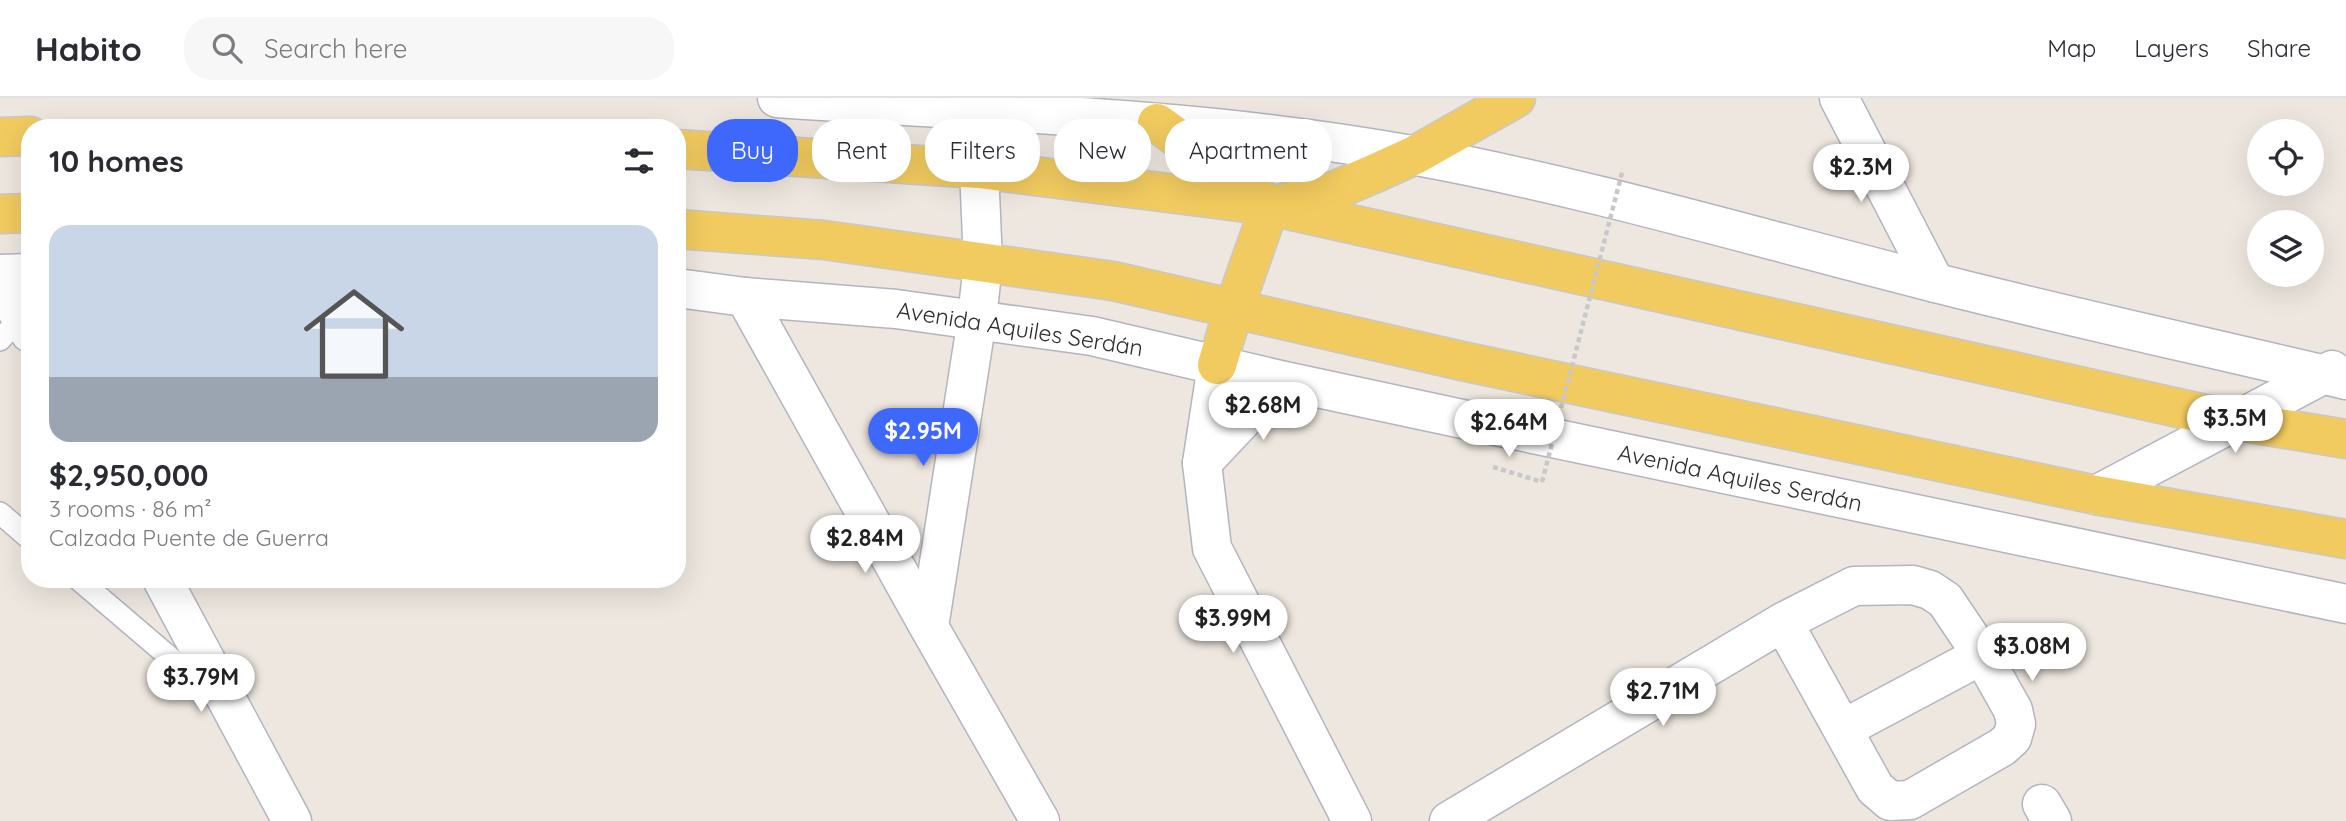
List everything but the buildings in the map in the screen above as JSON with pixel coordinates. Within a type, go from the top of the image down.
[{"type":"main road","points":[[1157,122],[1270,206],[1331,192],[1415,155],[1516,98]]},
{"type":"main road","points":[[0,137],[21,136]]},
{"type":"main road","points":[[686,150],[925,165]]},
{"type":"main road","points":[[1040,177],[1270,206],[2237,421],[2346,439]]},
{"type":"main road","points":[[1217,365],[1270,206]]},
{"type":"main road","points":[[0,214],[21,213]]},
{"type":"main road","points":[[686,230],[824,240],[1113,281],[1462,361],[2096,495],[2346,539]]},
{"type":"street","points":[[777,98],[963,104],[1275,135],[1415,155],[1556,184],[1935,283],[2338,373]]},
{"type":"street","points":[[1839,98],[1935,283]]},
{"type":"street","points":[[929,627],[977,319],[983,263],[980,182]]},
{"type":"street","points":[[0,274],[21,273]]},
{"type":"street","points":[[0,282],[17,330]]},
{"type":"street","name":"Avenida Aquiles Serdán","points":[[686,289],[745,297],[896,309],[1091,336],[1280,380],[2346,604]]},
{"type":"street","points":[[745,297],[1040,821]]},
{"type":"street","points":[[1217,365],[1202,463],[1212,548],[1352,821]]},
{"type":"street","points":[[2096,495],[2237,421],[2338,373]]},
{"type":"street","points":[[1202,463],[1280,380]]},
{"type":"street","points":[[1449,821],[1783,622],[1854,586],[1913,585],[1930,590],[1945,600],[1982,655],[2013,710],[2016,724],[2012,738],[2002,747],[1910,800],[1890,801],[1875,788],[1783,622]]},
{"type":"street","points":[[167,588],[292,821]]},
{"type":"street","points":[[1843,729],[1982,655]]},
{"type":"lane","points":[[0,513],[21,531]]},
{"type":"lane","points":[[89,588],[232,710]]},
{"type":"path","points":[[1486,464],[1542,482],[1623,169]]}]
